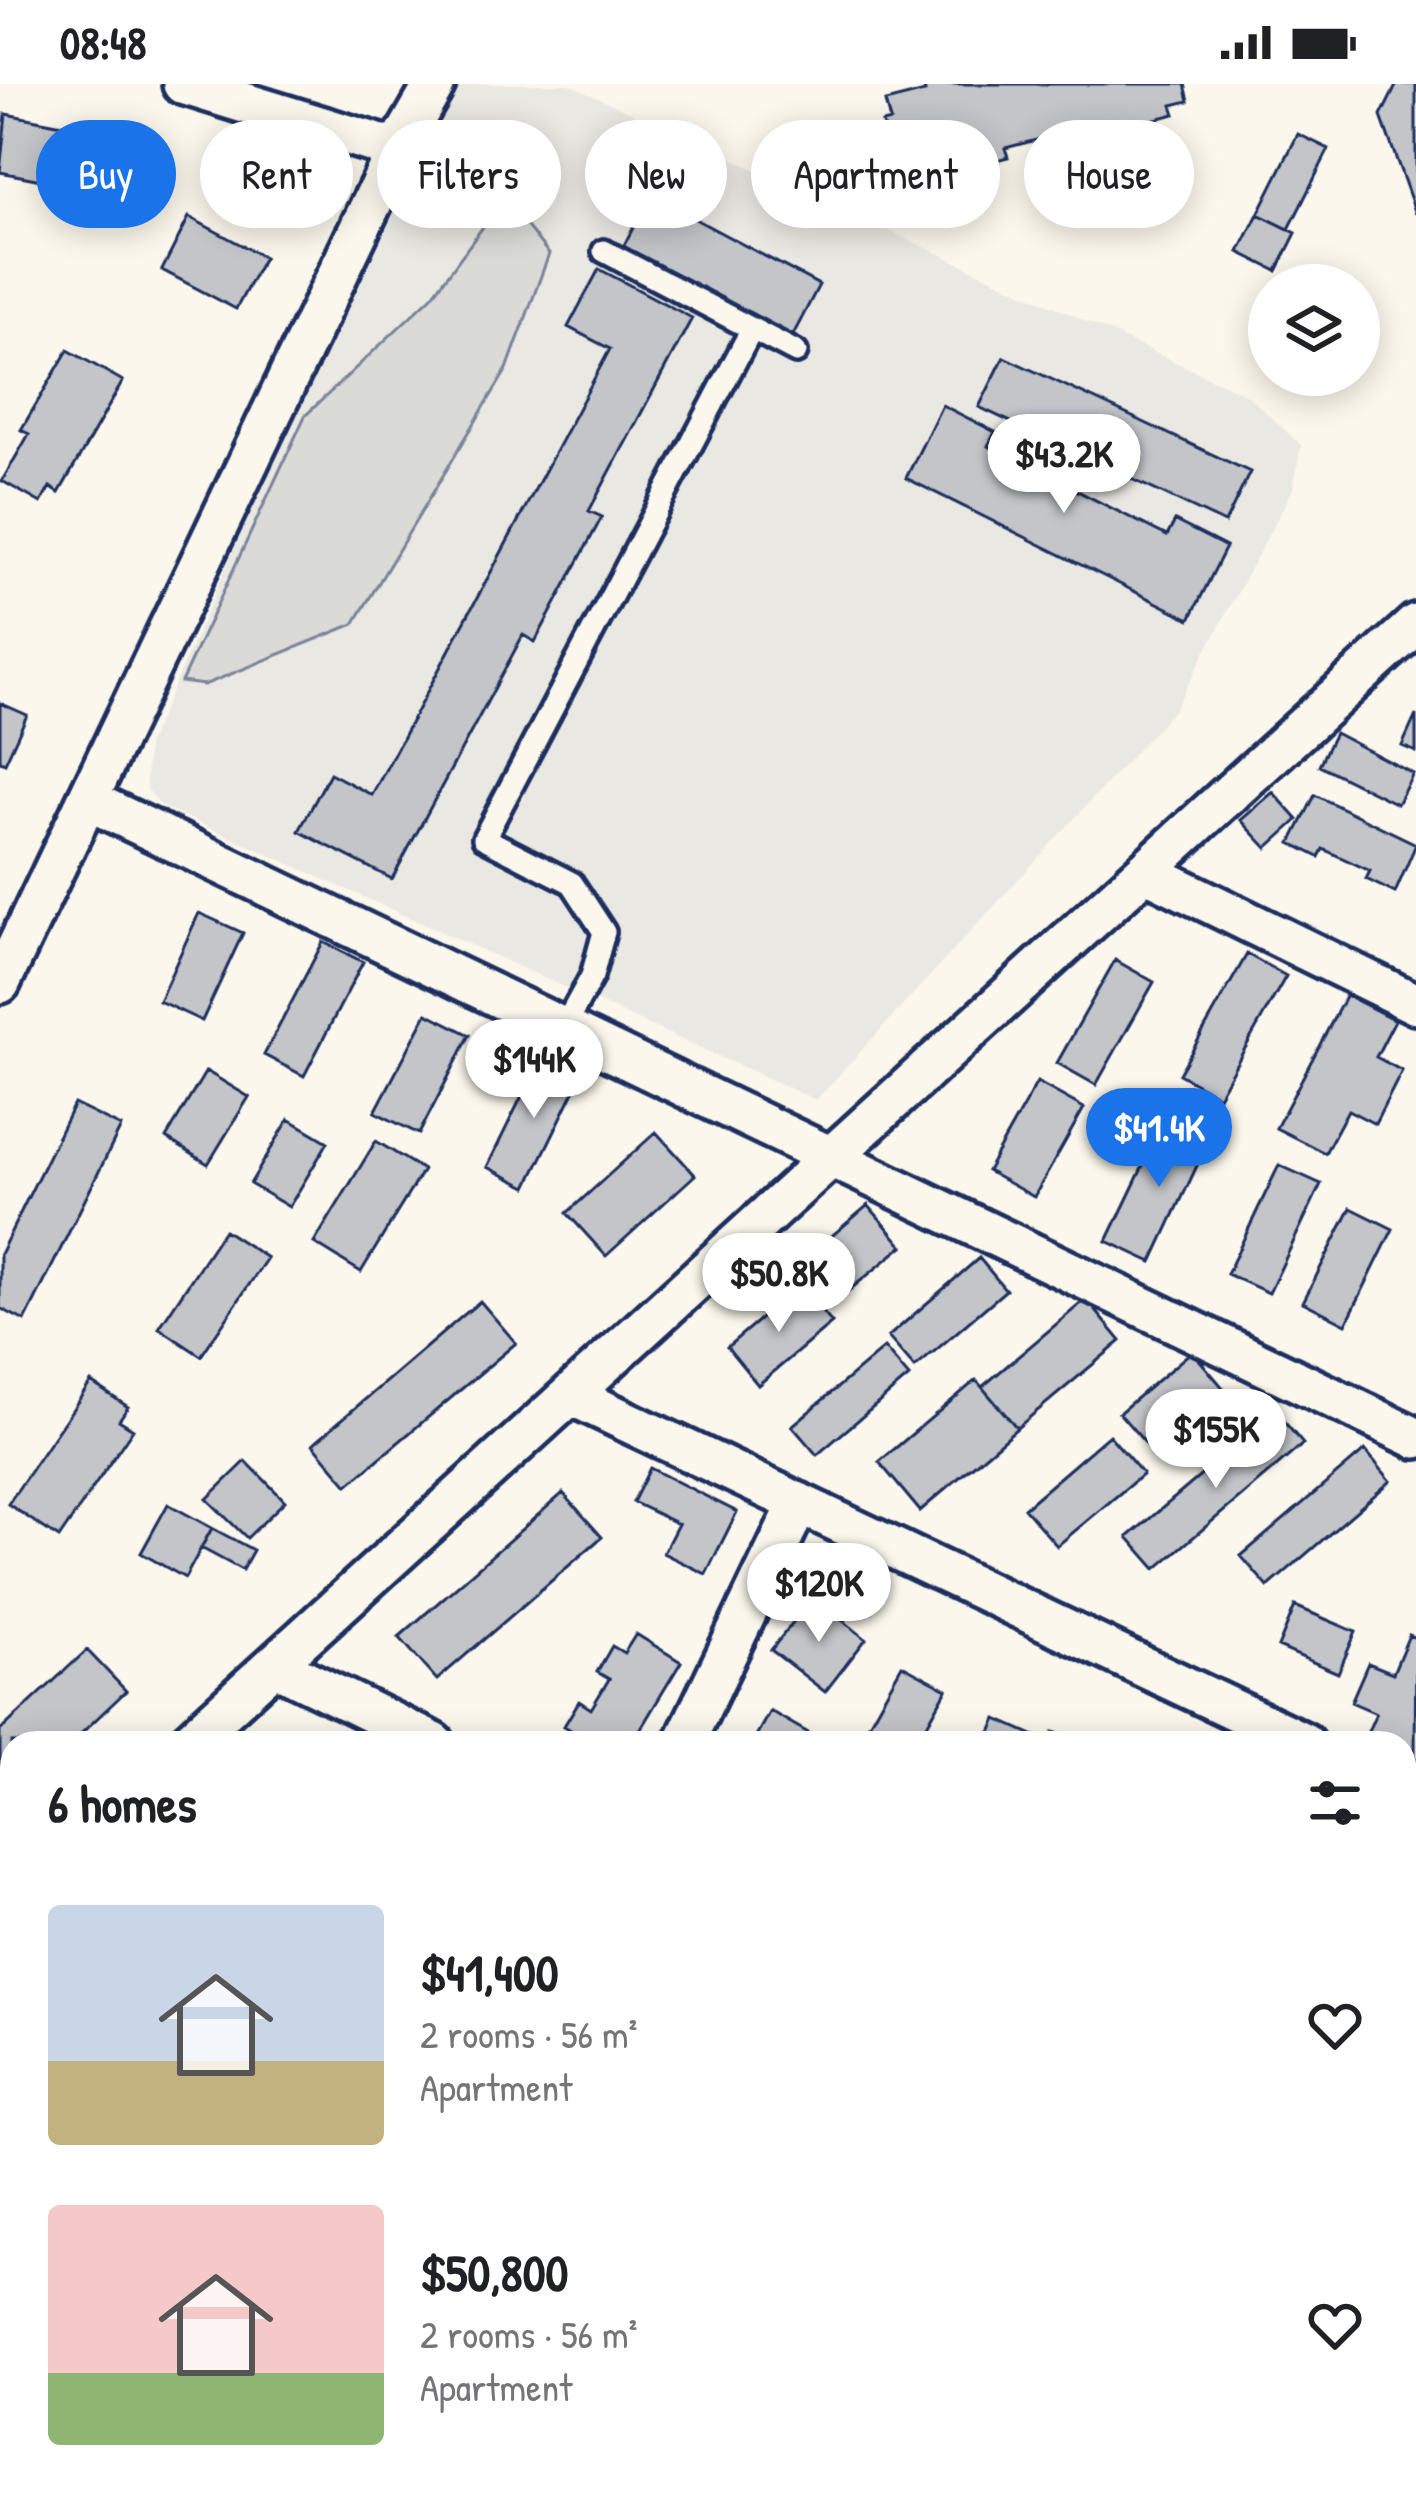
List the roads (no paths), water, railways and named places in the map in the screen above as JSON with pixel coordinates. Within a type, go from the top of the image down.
[{"type":"street","points":[[183,84],[377,144]]},
{"type":"street","points":[[414,120],[435,84]]},
{"type":"street","points":[[0,983],[377,192]]},
{"type":"street","points":[[201,1731],[1416,624]]},
{"type":"street","points":[[88,800],[1416,1438]]},
{"type":"street","points":[[1145,872],[1416,1004]]},
{"type":"street","points":[[572,1395],[1279,1731]]},
{"type":"street","points":[[690,1731],[799,1503]]},
{"type":"street","points":[[274,1665],[409,1731]]},
{"type":"lane","points":[[604,251],[796,352]]},
{"type":"lane","points":[[563,1029],[592,976],[604,932],[572,883],[484,838],[751,331]]}]
